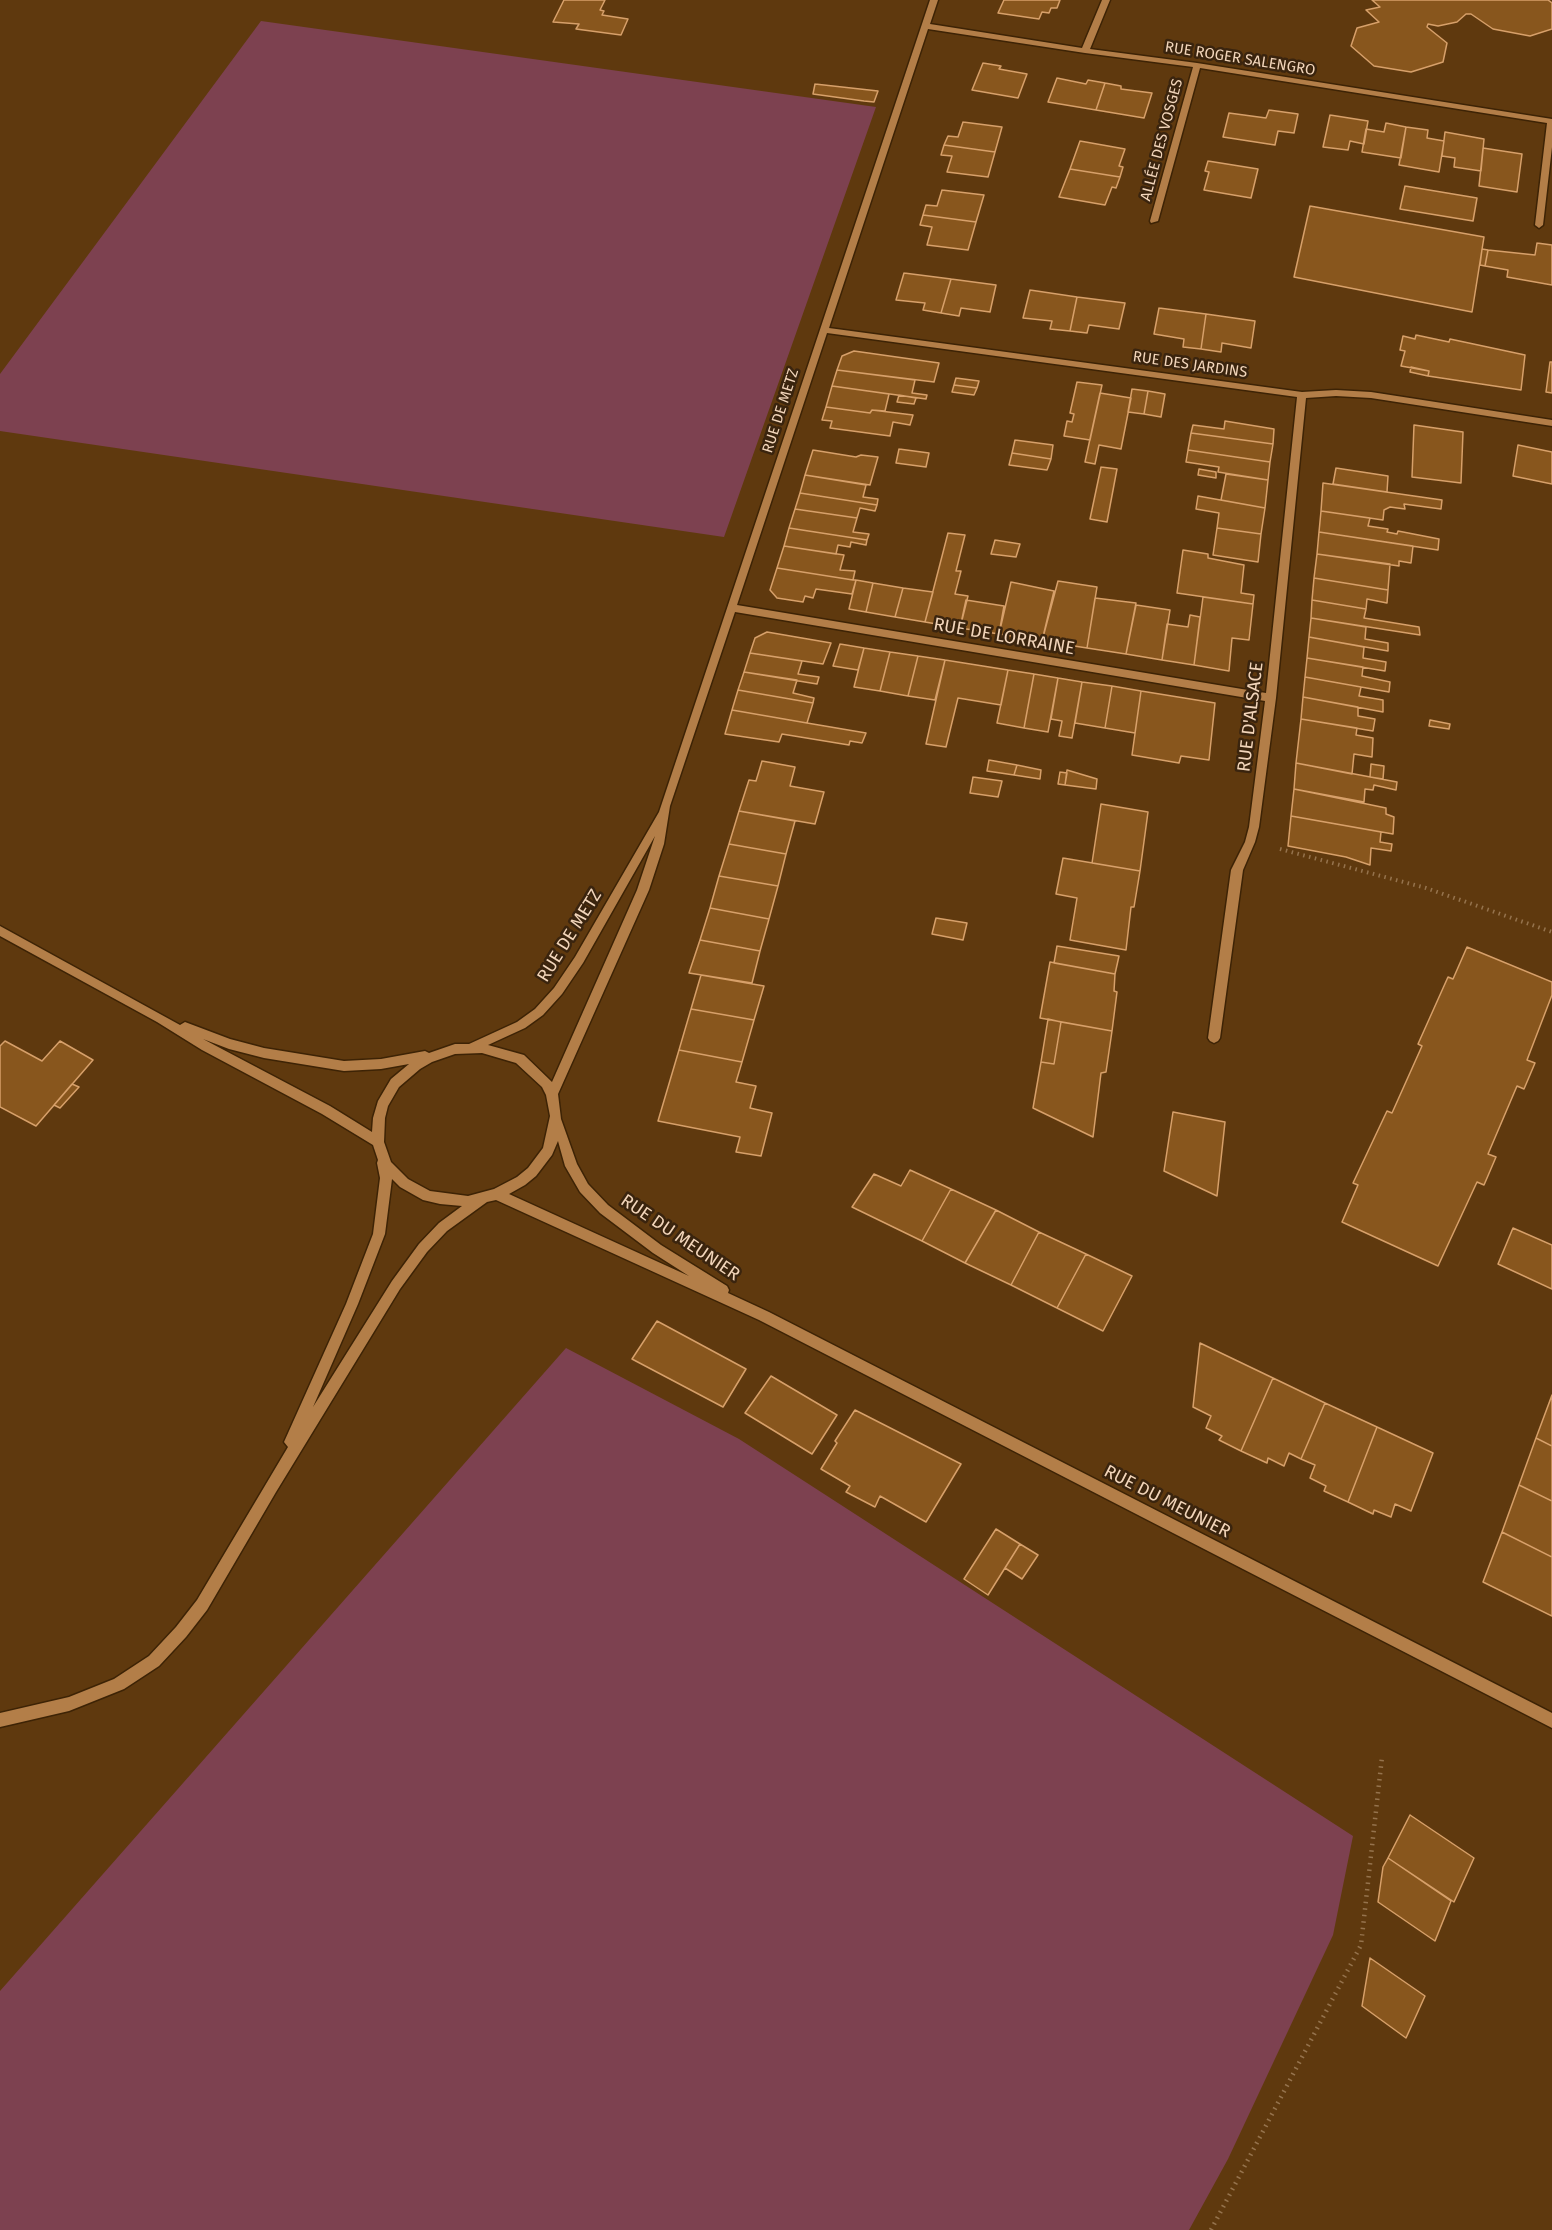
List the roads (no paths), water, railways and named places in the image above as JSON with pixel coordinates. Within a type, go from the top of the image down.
[{"type":"street","name":"RUE DE METZ","points":[[552,1094],[643,890],[659,844],[666,806],[934,0]]},
{"type":"street","points":[[1086,51],[1106,0]]},
{"type":"street","name":"RUE ROGER SALENGRO","points":[[925,26],[1086,51],[1197,65],[1552,121],[1539,225]]},
{"type":"street","name":"ALLÉE DES VOSGES","points":[[1154,221],[1197,65]]},
{"type":"street","name":"RUE DES JARDINS","points":[[824,330],[1302,395],[1336,393],[1371,395],[1552,423]]},
{"type":"street","name":"RUE D'ALSACE","points":[[1214,1038],[1238,870],[1250,842],[1270,698],[1302,395]]},
{"type":"street","name":"RUE DE LORRAINE","points":[[732,608],[1270,698]]},
{"type":"street","name":"RUE DE METZ","points":[[468,1048],[521,1025],[539,1012],[558,991],[579,960],[666,806]]},
{"type":"street","points":[[0,931],[161,1019],[206,1047],[326,1110],[380,1148],[394,1175],[421,1193],[447,1200],[483,1198],[497,1194],[521,1181],[541,1162],[552,1140],[556,1116],[552,1094],[539,1074],[520,1059],[495,1050],[468,1048],[381,1064],[344,1066],[306,1061],[229,1044],[161,1019]]},
{"type":"street","points":[[271,1487],[316,1391],[379,1234],[386,1178],[378,1124],[382,1105],[395,1083],[416,1065],[441,1053]]},
{"type":"street","name":"RUE DU MEUNIER","points":[[556,1116],[571,1166],[584,1188],[604,1209],[657,1249],[764,1316]]},
{"type":"street","name":"RUE DU MEUNIER","points":[[497,1194],[764,1316],[1552,1721]]},
{"type":"street","points":[[0,1720],[69,1704],[119,1684],[154,1661],[181,1632],[202,1605],[271,1487],[396,1285],[423,1248],[443,1227],[483,1198]]}]
